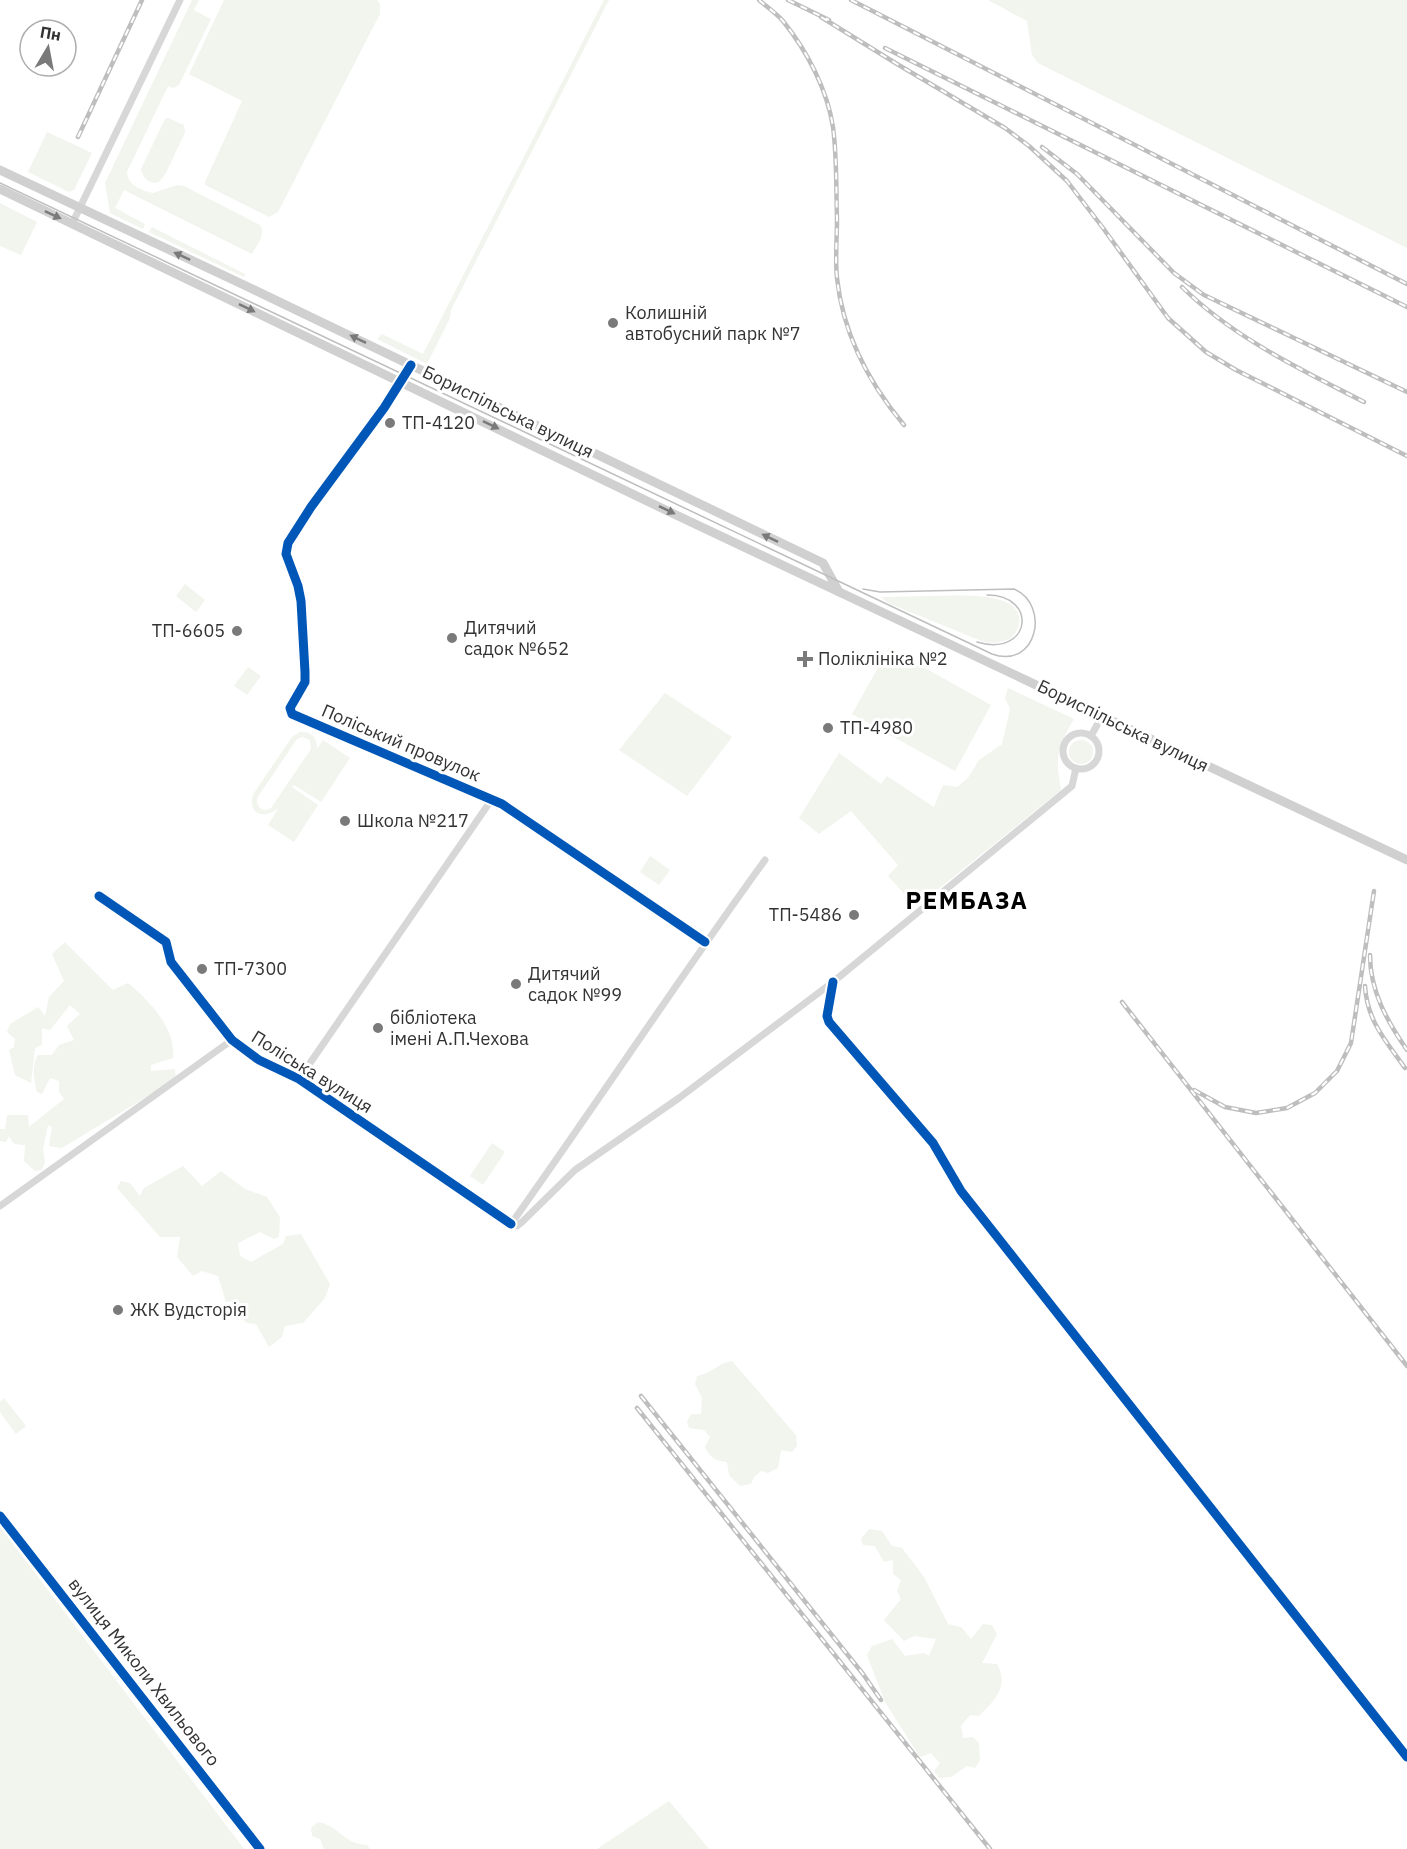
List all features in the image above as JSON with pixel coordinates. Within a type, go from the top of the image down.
[{"type":"main road","name":"Бориспільська вулиця","points":[[0,170],[823,563],[839,592]]},
{"type":"main road","name":"Бориспільська вулиця","points":[[0,189],[839,592],[1407,860]]},
{"type":"street","points":[[72,224],[180,0]]},
{"type":"street","name":"Поліський провулок","points":[[411,365],[379,416],[311,507],[288,543],[286,554],[301,601],[305,672],[305,682],[290,708],[292,714],[492,800],[534,825],[705,942]]},
{"type":"street","points":[[1091,736],[1102,716]]},
{"type":"street","points":[[1078,734],[1091,736],[1099,748],[1096,761],[1089,767],[1076,768],[1068,763],[1064,755],[1066,742],[1078,734]]},
{"type":"street","points":[[765,860],[705,942],[511,1224],[517,1226],[575,1170],[679,1098],[833,982],[1072,786],[1076,768]]},
{"type":"street","name":"Поліська вулиця","points":[[299,1079],[492,800]]},
{"type":"street","name":"Поліська вулиця","points":[[99,896],[166,942],[171,962],[232,1040],[259,1060],[299,1079],[511,1224]]},
{"type":"street","points":[[833,982],[827,1016],[829,1022],[933,1143],[961,1191],[1407,1758]]},
{"type":"street","points":[[0,1206],[232,1040]]},
{"type":"street","name":"вулиця Миколи Хвильового","points":[[0,1516],[260,1849]]},
{"type":"shaded area","points":[[192,0],[199,0],[194,10],[211,19],[179,85],[173,88],[168,86],[127,172],[128,177],[136,187],[153,193],[177,185],[184,186],[260,225],[261,236],[252,254],[124,190],[115,208],[145,224],[143,229],[110,213],[105,183]]},
{"type":"shaded area","points":[[224,0],[377,0],[380,4],[380,14],[278,212],[269,217],[205,185],[242,101],[189,74]]},
{"type":"shaded area","points":[[604,0],[609,0],[451,310],[450,318],[427,364],[377,339],[382,334],[423,354]]},
{"type":"shaded area","points":[[988,0],[1407,0],[1407,248],[1038,63],[1032,55],[1027,21]]},
{"type":"shaded area","points":[[168,118],[184,125],[185,132],[166,173],[159,182],[149,182],[141,169],[165,119]]},
{"type":"shaded area","points":[[47,132],[92,153],[74,190],[69,192],[28,172]]},
{"type":"shaded area","points":[[0,203],[37,222],[21,255],[0,246]]},
{"type":"shaded area","points":[[152,227],[245,274],[244,277],[149,232]]},
{"type":"shaded area","points":[[185,584],[205,600],[196,612],[176,596]]},
{"type":"shaded area","points":[[968,596],[996,599],[1016,609],[1019,618],[1018,627],[1010,639],[995,643],[984,642],[888,603],[881,597]]},
{"type":"shaded area","points":[[889,648],[991,705],[955,771],[852,714]]},
{"type":"shaded area","points":[[248,667],[261,676],[247,695],[234,686]]},
{"type":"shaded area","points":[[1008,688],[1074,719],[1064,737],[1059,753],[1058,769],[1061,790],[916,907],[888,876],[898,865],[851,811],[819,834],[799,818],[839,753],[881,784],[887,776],[934,807],[943,785],[957,787],[968,778],[979,760],[1002,744],[1010,709],[1005,698]]},
{"type":"shaded area","points":[[665,693],[732,737],[687,796],[619,750]]},
{"type":"shaded area","points":[[300,732],[311,734],[315,739],[317,749],[323,740],[350,758],[321,802],[294,785],[292,787],[318,805],[294,842],[268,825],[279,807],[268,814],[263,814],[258,813],[252,806],[254,793],[292,737]],"holes":[[[302,737],[310,740],[311,749],[271,808],[261,809],[257,798],[297,739]]]},
{"type":"shaded area","points":[[1081,740],[1090,743],[1093,752],[1090,761],[1081,764],[1072,761],[1069,752],[1072,743]]},
{"type":"shaded area","points":[[650,856],[670,870],[659,885],[640,872]]},
{"type":"shaded area","points":[[65,942],[113,990],[128,983],[152,1006],[166,1025],[173,1047],[173,1058],[151,1065],[151,1071],[175,1069],[176,1079],[62,1148],[49,1146],[52,1127],[48,1125],[43,1149],[45,1162],[42,1170],[35,1171],[24,1161],[25,1145],[14,1144],[9,1136],[6,1142],[0,1141],[0,1129],[5,1129],[7,1115],[28,1115],[29,1127],[64,1099],[59,1091],[59,1081],[50,1078],[42,1094],[37,1092],[34,1064],[38,1055],[52,1055],[59,1045],[74,1040],[67,1026],[80,1014],[70,1005],[50,1030],[42,1028],[42,1045],[35,1048],[31,1083],[15,1075],[9,1050],[14,1047],[15,1039],[7,1032],[10,1024],[38,1007],[45,1016],[49,997],[64,981],[52,954]]},
{"type":"shaded area","points":[[492,1143],[505,1152],[483,1185],[470,1176]]},
{"type":"shaded area","points":[[183,1166],[202,1186],[221,1171],[245,1189],[267,1197],[280,1217],[279,1237],[274,1239],[260,1232],[238,1243],[240,1256],[251,1262],[283,1244],[286,1236],[301,1234],[330,1284],[325,1298],[303,1323],[285,1326],[282,1337],[269,1347],[256,1324],[247,1323],[242,1318],[246,1313],[238,1301],[226,1302],[218,1276],[202,1271],[193,1276],[177,1257],[180,1237],[160,1237],[117,1188],[121,1181],[130,1183],[140,1196],[144,1188]]},
{"type":"shaded area","points":[[732,1361],[796,1435],[797,1446],[792,1452],[781,1450],[778,1468],[768,1473],[761,1471],[754,1477],[751,1484],[740,1486],[729,1475],[727,1462],[713,1458],[705,1447],[710,1437],[704,1430],[689,1428],[687,1421],[691,1414],[701,1414],[702,1398],[695,1384],[697,1376]]},
{"type":"shaded area","points":[[4,1398],[26,1426],[16,1434],[0,1412],[0,1402]]},
{"type":"shaded area","points":[[0,1527],[244,1849],[0,1849]]},
{"type":"shaded area","points":[[869,1529],[882,1531],[892,1546],[902,1548],[924,1577],[948,1624],[961,1627],[971,1639],[983,1624],[992,1625],[997,1634],[982,1663],[997,1664],[1001,1672],[1001,1686],[995,1699],[979,1716],[970,1715],[961,1726],[963,1738],[973,1737],[979,1743],[980,1760],[975,1768],[967,1766],[951,1777],[939,1778],[934,1771],[940,1763],[931,1753],[920,1757],[885,1702],[867,1655],[872,1646],[892,1639],[905,1656],[924,1653],[929,1656],[936,1639],[914,1636],[904,1641],[884,1620],[901,1599],[897,1591],[901,1580],[893,1574],[893,1560],[884,1562],[875,1546],[863,1545],[861,1539]]},
{"type":"shaded area","points":[[669,1801],[709,1849],[597,1849]]},
{"type":"shaded area","points":[[318,1822],[332,1827],[352,1842],[367,1845],[370,1849],[324,1849],[320,1839],[312,1836],[311,1828]]},
{"type":"tram line","points":[[0,183],[992,654],[1007,656],[1020,653],[1034,634],[1035,621],[1032,608],[1026,597],[1014,589],[880,592],[863,589]]},
{"type":"tram line","points":[[977,642],[995,645],[1009,641],[1018,634],[1022,624],[1021,614],[1015,605],[1004,598],[987,595]]},
{"type":"railway","points":[[78,137],[142,0]]},
{"type":"railway","points":[[759,0],[780,18],[792,33],[815,71],[826,99],[833,127],[835,150],[836,263],[840,299],[851,338],[859,356],[879,392],[904,425]]},
{"type":"railway","points":[[788,0],[829,20]]},
{"type":"railway","points":[[851,0],[1407,284]]},
{"type":"railway","points":[[821,17],[1005,128],[1029,146],[1067,181],[1168,318],[1206,352],[1236,370],[1407,456]]},
{"type":"railway","points":[[885,48],[1407,307]]},
{"type":"railway","points":[[1042,147],[1077,174],[1174,273],[1204,295],[1407,392]]},
{"type":"railway","points":[[1182,287],[1223,322],[1268,351],[1364,402]]},
{"type":"railway","points":[[1194,1090],[1225,1107],[1256,1113],[1287,1108],[1315,1093],[1337,1071],[1351,1043],[1374,891]]},
{"type":"railway","points":[[1370,955],[1376,993],[1407,1050]]},
{"type":"railway","points":[[1365,986],[1369,1010],[1405,1068]]},
{"type":"railway","points":[[1122,1002],[1407,1366]]},
{"type":"railway","points":[[641,1396],[863,1674],[881,1700]]},
{"type":"railway","points":[[637,1408],[990,1849]]},
{"type":"cycle path","points":[[411,365],[384,408],[311,507],[288,543],[286,554],[301,601],[305,672],[305,682],[290,708],[292,714],[502,804],[705,942]]},
{"type":"cycle path","points":[[99,896],[166,942],[171,962],[232,1040],[259,1060],[299,1079],[511,1224]]},
{"type":"cycle path","points":[[833,982],[827,1016],[829,1022],[933,1143],[961,1191],[1407,1757]]},
{"type":"cycle path","points":[[0,1516],[260,1849]]},
{"type":"place","name":"Колишній автобусний парк №7","points":[[613,323]]},
{"type":"place","name":"ТП-4120","points":[[390,423]]},
{"type":"place","name":"ТП-6605","points":[[237,631]]},
{"type":"place","name":"Дитячий садок №652","points":[[452,638]]},
{"type":"place","name":"Поліклініка №2","points":[[805,659]]},
{"type":"place","name":"ТП-4980","points":[[828,728]]},
{"type":"place","name":"Школа №217","points":[[345,821]]},
{"type":"place","name":"ТП-5486","points":[[854,915]]},
{"type":"place","name":"ТП-7300","points":[[202,969]]},
{"type":"place","name":"Дитячий садок №99","points":[[516,984]]},
{"type":"place","name":"бібліотека імені А.П.Чехова","points":[[378,1028]]},
{"type":"place","name":"ЖК Вудсторія","points":[[118,1310]]},
{"type":"district","name":"РЕМБАЗА","points":[[967,901]]}]
